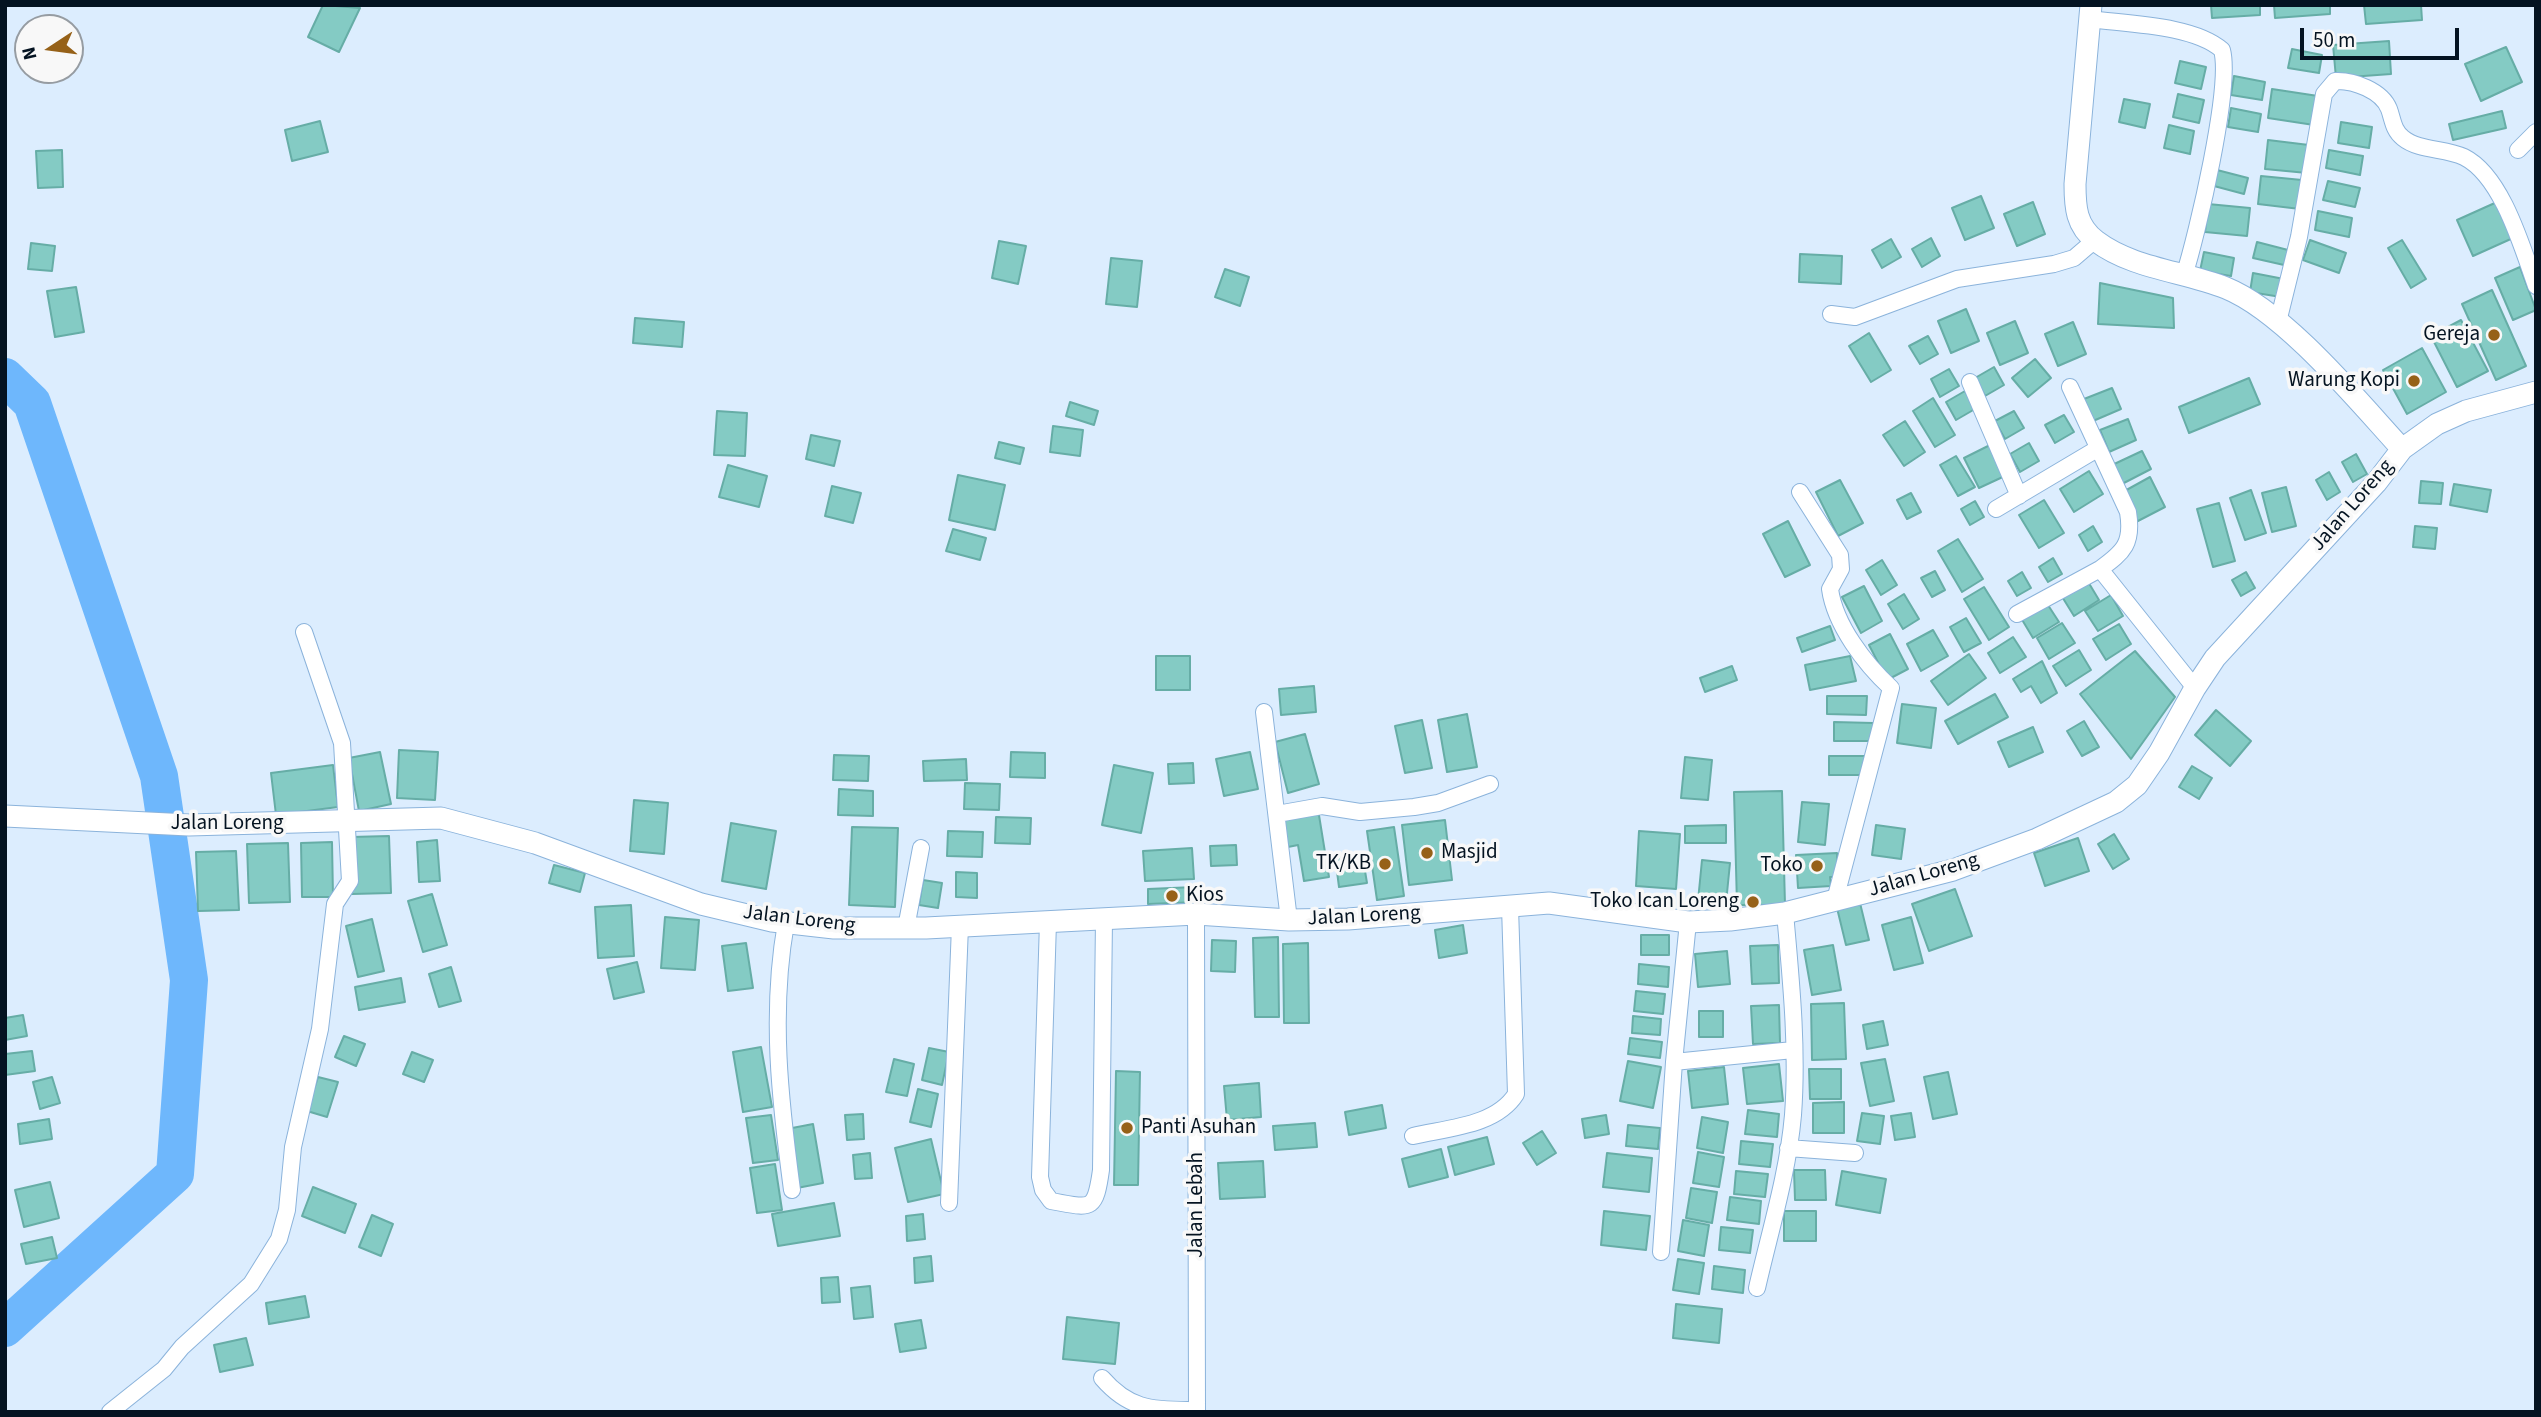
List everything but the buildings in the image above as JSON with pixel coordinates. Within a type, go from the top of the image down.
[{"type":"street","points":[[2184,276],[2194,245],[2210,167],[2224,72],[2222,50],[2202,38],[2091,12],[2075,211],[2083,229],[2112,251],[2184,276],[2227,288],[2278,322],[2332,373],[2402,449]]},
{"type":"street","points":[[2278,322],[2299,236],[2324,94],[2335,81],[2349,81],[2382,99],[2396,130],[2407,141],[2463,157],[2485,174],[2499,193],[2536,286]]},
{"type":"street","points":[[2518,150],[2536,132]]},
{"type":"street","points":[[1831,314],[1855,317],[1957,279],[2054,264],[2074,258],[2095,240]]},
{"type":"street","points":[[1970,382],[2019,496]]},
{"type":"street","points":[[2017,614],[2100,569],[2122,551],[2131,530],[2123,500],[2070,387]]},
{"type":"street","name":"Jalan Loreng","points":[[5,816],[189,825],[441,818],[535,843],[701,904],[786,923],[834,929],[960,926],[1196,914],[1289,920],[1408,916],[1549,903],[1588,906],[1688,922],[1785,912],[1953,870],[2048,834],[2116,802],[2137,785],[2159,753],[2194,688],[2215,658],[2376,483],[2402,449],[2437,424],[2466,411],[2536,393]]},
{"type":"street","points":[[1996,509],[2097,449]]},
{"type":"street","points":[[1800,492],[1840,555],[1841,569],[1830,589],[1836,610],[1860,651],[1891,688],[1835,900]]},
{"type":"street","points":[[2100,569],[2194,688]]},
{"type":"street","points":[[110,1412],[164,1369],[182,1347],[251,1284],[279,1239],[291,1184],[293,1147],[320,1030],[335,904],[351,881],[342,743],[304,632]]},
{"type":"street","points":[[1264,712],[1289,920]]},
{"type":"street","points":[[1277,814],[1322,806],[1360,812],[1414,807],[1438,803],[1490,784]]},
{"type":"street","points":[[906,928],[921,848]]},
{"type":"street","points":[[1413,1136],[1485,1119],[1497,1114],[1516,1094],[1510,906]]},
{"type":"street","points":[[1757,1288],[1788,1148],[1794,1096],[1793,1004],[1785,912]]},
{"type":"street","name":"Jalan Lebah","points":[[1192,1408],[1196,914]]},
{"type":"street","points":[[1048,922],[1040,1177],[1043,1190],[1051,1201],[1079,1206],[1091,1204],[1098,1197],[1101,1170],[1104,919]]},
{"type":"street","points":[[1661,1252],[1674,1062],[1688,922]]},
{"type":"street","points":[[786,923],[779,965],[776,1016],[781,1113],[792,1190]]},
{"type":"street","points":[[949,1203],[960,926]]},
{"type":"street","points":[[1674,1062],[1793,1050]]},
{"type":"street","points":[[1788,1148],[1855,1153]]},
{"type":"street","points":[[1102,1378],[1117,1396],[1135,1405],[1192,1408]]},
{"type":"waterway","points":[[5,377],[32,403],[159,776],[189,980],[175,1174],[5,1328]]},
{"type":"place","name":"Gereja","points":[[2494,335]]},
{"type":"place","name":"Warung Kopi","points":[[2414,381]]},
{"type":"place","name":"Masjid","points":[[1427,853]]},
{"type":"place","name":"TK/KB","points":[[1385,864]]},
{"type":"place","name":"Toko","points":[[1817,866]]},
{"type":"place","name":"Kios","points":[[1172,896]]},
{"type":"place","name":"Toko Ican Loreng","points":[[1753,902]]},
{"type":"place","name":"Panti Asuhan","points":[[1127,1128]]}]
